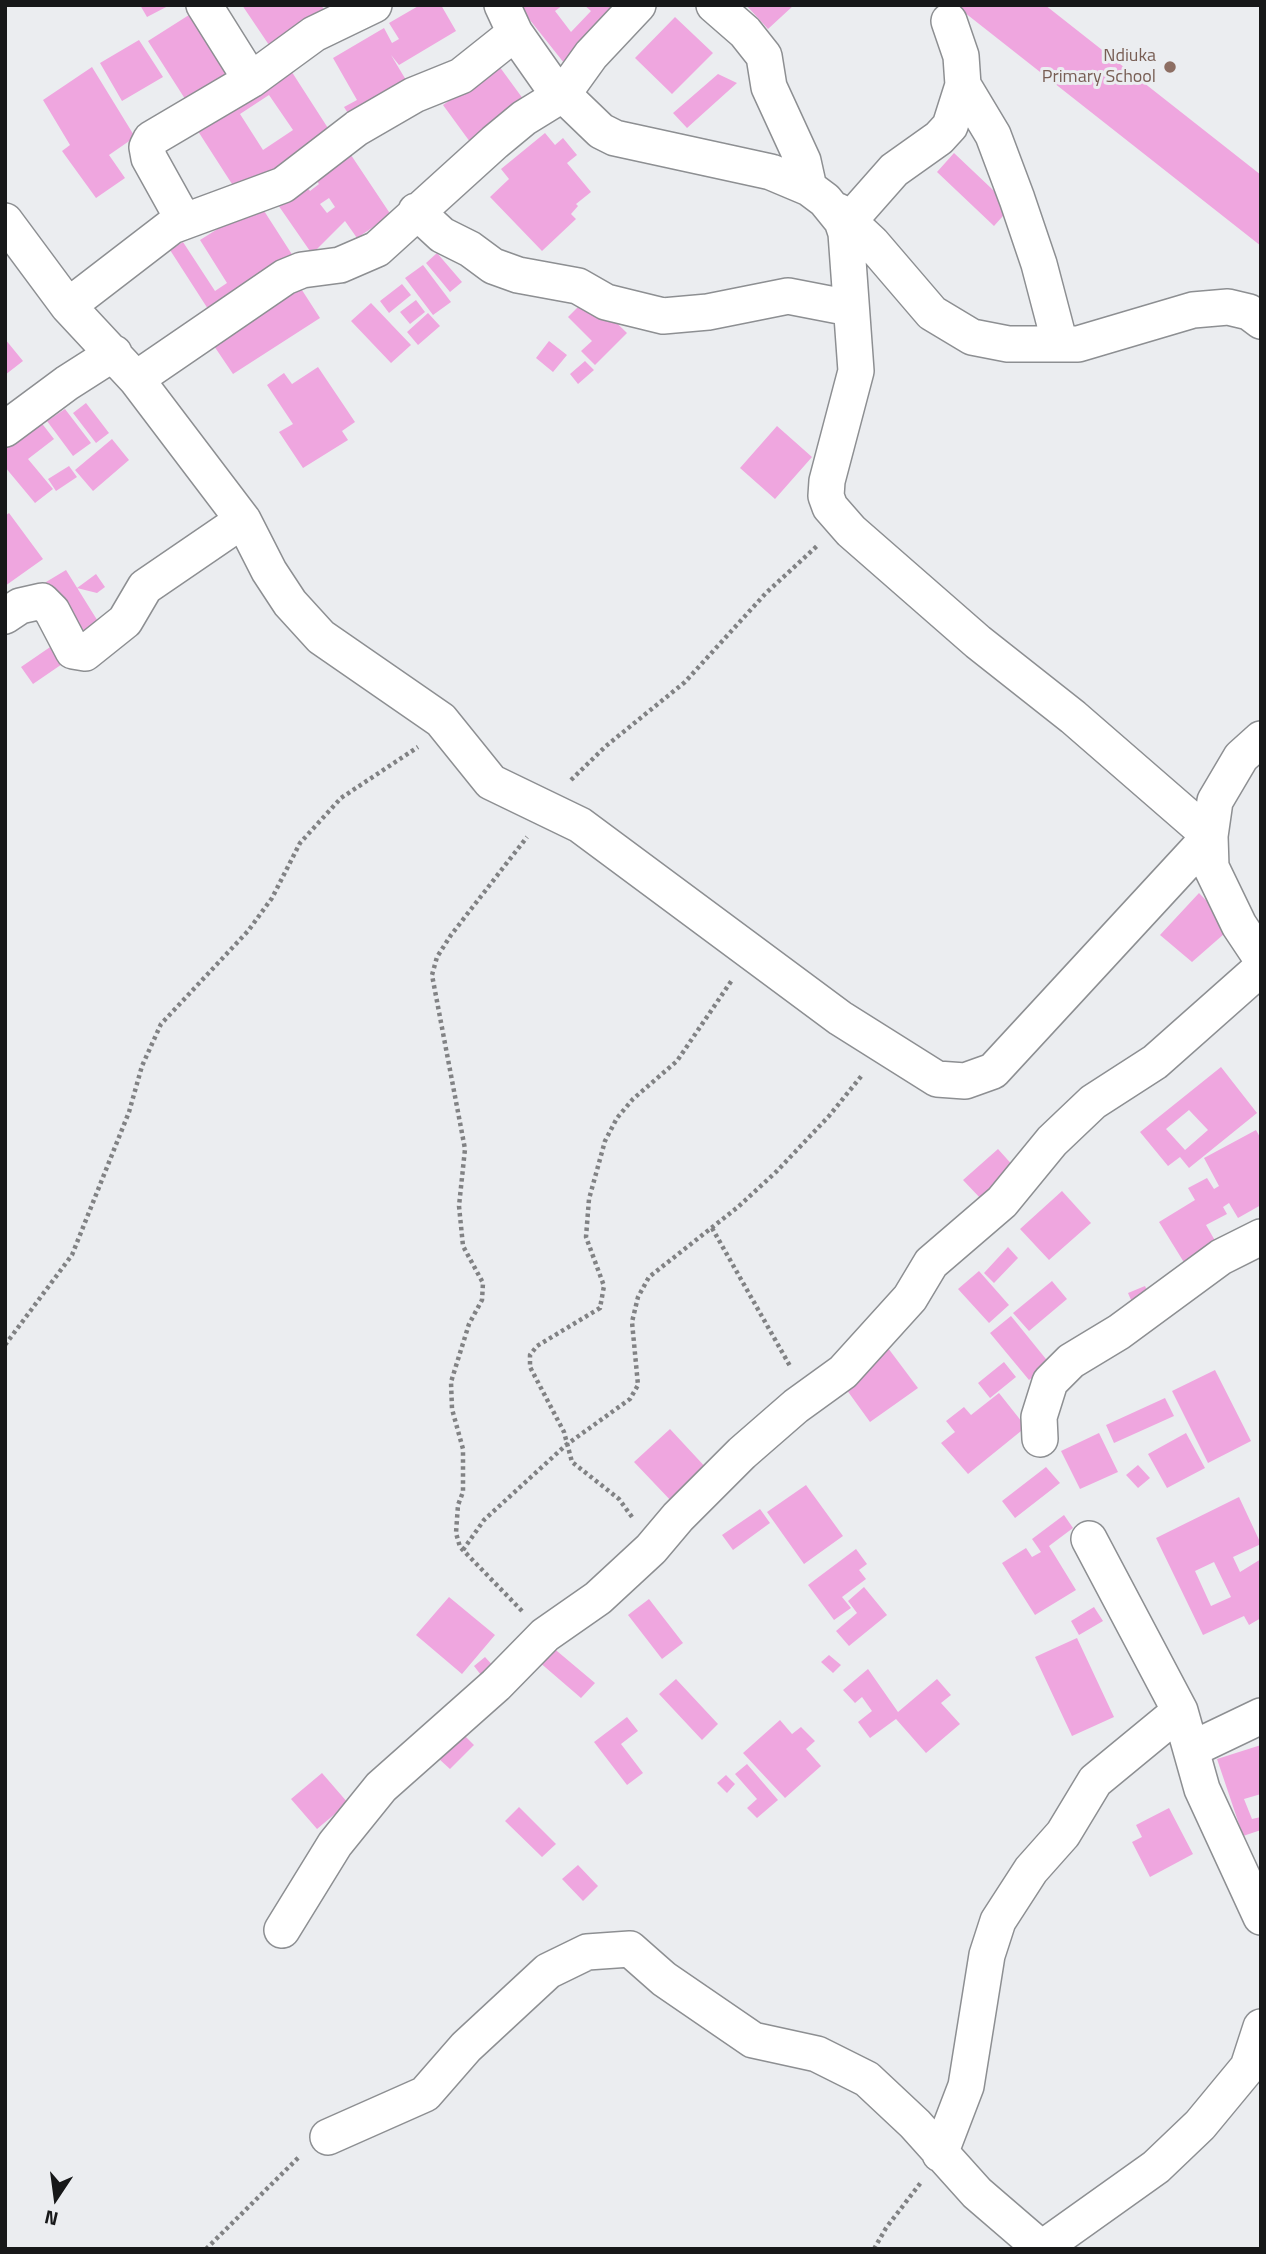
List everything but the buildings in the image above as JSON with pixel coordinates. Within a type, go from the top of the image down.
[{"type":"street","points":[[204,5],[251,80]]},
{"type":"street","points":[[184,221],[149,158],[147,147],[151,139],[251,80],[314,34],[374,5]]},
{"type":"street","points":[[136,379],[285,277],[302,270],[340,265],[377,248],[524,118],[563,94],[591,55],[638,5]]},
{"type":"street","points":[[714,5],[745,32],[764,56],[769,87],[803,161],[842,221],[846,233],[856,371],[826,496],[830,507],[843,522],[978,642],[1073,717],[1210,836]]},
{"type":"street","points":[[68,306],[173,226],[283,185],[357,128],[414,95],[461,76],[506,13],[548,80],[601,131],[615,138],[771,172],[828,203],[904,278],[932,313],[972,337],[1007,344],[1077,344],[1193,310],[1228,307],[1249,312],[1261,321]]},
{"type":"street","points":[[949,21],[961,56],[964,85],[993,135],[1017,199],[1039,264],[1060,344]]},
{"type":"street","points":[[828,203],[894,170],[939,138],[950,126],[964,85]]},
{"type":"street","points":[[416,211],[442,235],[470,249],[493,266],[517,275],[578,286],[606,302],[663,316],[708,312],[788,296],[850,308]]},
{"type":"street","points":[[5,221],[68,306],[136,379],[243,520],[269,571],[290,603],[321,637],[363,669],[408,695],[448,728],[491,782],[580,825],[753,955],[936,1079],[965,1081],[993,1071],[1210,836]]},
{"type":"street","points":[[5,429],[67,383],[114,353]]},
{"type":"street","points":[[5,616],[20,606],[42,601],[52,611],[73,651],[85,653],[125,621],[145,587],[243,520]]},
{"type":"street","points":[[1261,740],[1241,757],[1215,801],[1210,836],[1211,867],[1239,925],[1261,958]]},
{"type":"street","points":[[282,1930],[335,1844],[381,1787],[496,1685],[545,1634],[598,1598],[653,1546],[742,1452],[843,1372],[910,1298],[931,1263],[1002,1202],[1052,1141],[1094,1102],[1156,1062],[1261,968]]},
{"type":"street","points":[[1040,1439],[1039,1417],[1050,1382],[1071,1362],[1119,1332],[1222,1257],[1261,1237]]},
{"type":"street","points":[[1089,1539],[1180,1711],[1202,1789],[1261,1917]]},
{"type":"street","points":[[940,2154],[966,2086],[987,1955],[998,1921],[1031,1870],[1062,1834],[1095,1781],[1180,1711]]},
{"type":"street","points":[[1192,1749],[1261,1716]]},
{"type":"street","points":[[328,2137],[425,2094],[466,2047],[548,1971],[587,1952],[612,1948],[630,1949],[664,1979],[753,2039],[817,2054],[858,2073],[915,2124],[977,2193],[1041,2249],[1156,2167],[1200,2125],[1248,2067],[1261,2027]]},
{"type":"path","points":[[545,1634],[463,1550],[456,1533],[458,1505],[463,1492],[463,1449],[452,1409],[451,1382],[469,1324],[482,1300],[483,1283],[463,1246],[459,1206],[465,1149],[432,975],[437,957],[451,935],[512,859],[546,810],[606,746],[685,682],[766,593],[843,522]]},
{"type":"path","points":[[5,1345],[72,1255],[129,1112],[142,1066],[161,1024],[248,931],[272,898],[300,843],[341,798],[448,728]]},
{"type":"path","points":[[653,1546],[619,1499],[572,1462],[564,1432],[530,1367],[530,1355],[537,1346],[600,1308],[604,1286],[586,1237],[589,1199],[605,1141],[617,1118],[633,1099],[677,1061],[719,996],[753,955]]},
{"type":"path","points":[[463,1550],[484,1521],[566,1445],[630,1399],[638,1385],[632,1322],[638,1297],[649,1277],[712,1228],[777,1171],[829,1116],[885,1046]]},
{"type":"path","points":[[712,1228],[807,1398]]},
{"type":"path","points":[[206,2249],[291,2163],[328,2137]]},
{"type":"path","points":[[874,2249],[886,2228],[940,2154]]},
{"type":"place","name":"Ndiuka Primary School","points":[[1170,67]]}]
